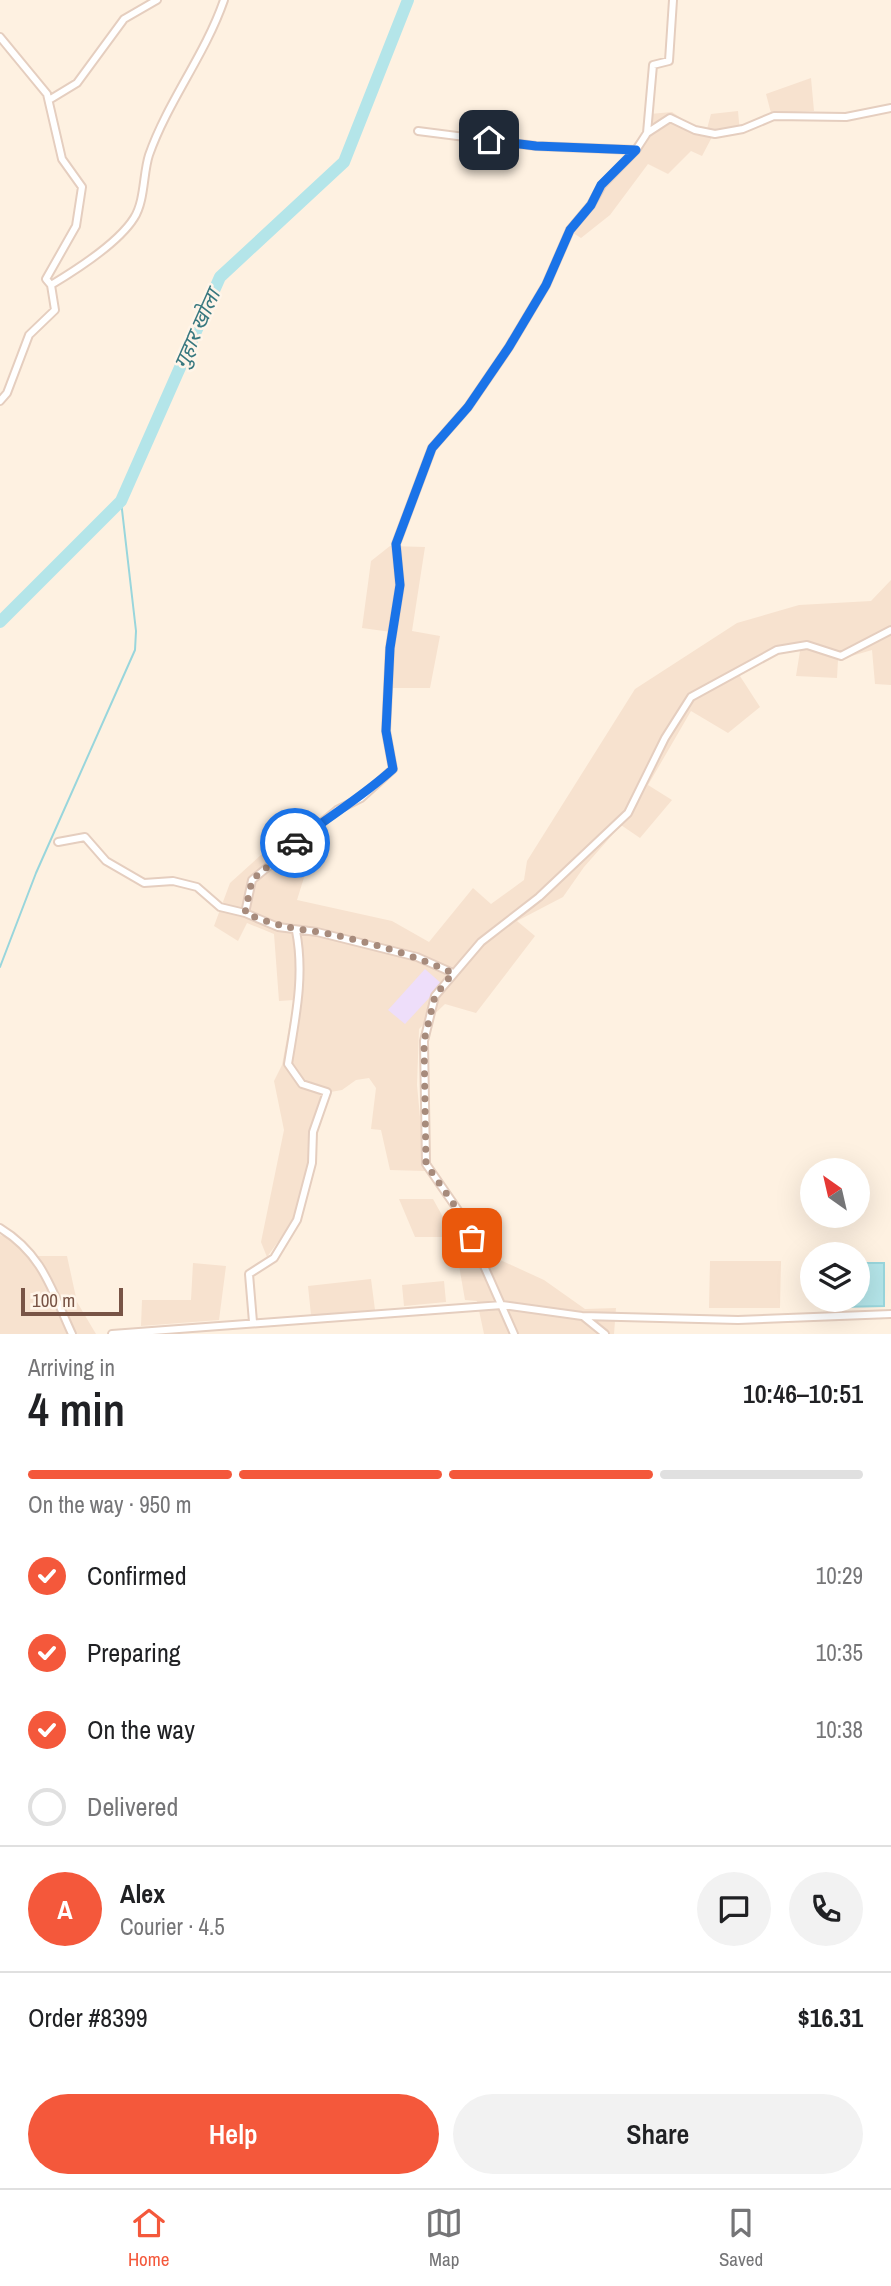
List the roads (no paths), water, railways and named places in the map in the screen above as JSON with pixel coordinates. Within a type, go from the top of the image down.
[{"type":"street","points":[[49,100],[77,83],[124,19],[157,0]]},
{"type":"street","points":[[51,285],[86,264],[135,217],[149,156],[166,115],[192,71],[223,0]]},
{"type":"street","points":[[647,133],[653,65],[669,61],[669,20],[673,0]]},
{"type":"street","points":[[0,37],[49,100],[62,159],[82,187],[76,226],[46,279],[51,285],[55,310],[29,335],[7,393],[0,401]]},
{"type":"street","points":[[245,913],[252,880],[337,810],[360,798],[393,769],[386,731],[390,648],[400,585],[396,544],[432,448],[468,407],[509,347],[546,285],[570,230],[591,205],[601,185],[636,150],[647,133],[670,118],[695,130],[715,135],[743,130],[774,116],[846,117],[891,108]]},
{"type":"street","points":[[418,131],[536,146],[636,150]]},
{"type":"street","points":[[514,1334],[462,1216],[426,1164],[424,1041],[435,996],[481,942],[540,897],[628,813],[665,738],[691,697],[778,650],[807,645],[841,656],[891,630]]},
{"type":"street","points":[[58,842],[85,837],[106,861],[144,883],[173,881],[197,887],[220,907],[245,913],[278,927],[317,932],[417,957],[453,973]]},
{"type":"street","points":[[253,1322],[249,1274],[274,1258],[297,1220],[312,1163],[313,1132],[327,1091],[302,1084],[288,1064],[298,1014],[300,972],[296,931]]},
{"type":"street","points":[[0,1228],[33,1254],[53,1289],[72,1334]]},
{"type":"street","points":[[112,1334],[502,1305],[582,1316],[738,1320],[891,1314]]},
{"type":"street","points":[[582,1316],[605,1334]]},
{"type":"water","points":[[870,1263],[884,1263],[884,1306],[870,1306]]},
{"type":"waterway","name":"गुहार खोला","points":[[0,622],[121,501],[220,277],[344,162],[408,0]]},
{"type":"waterway","points":[[0,967],[36,873],[135,650],[136,631],[121,501]]}]
